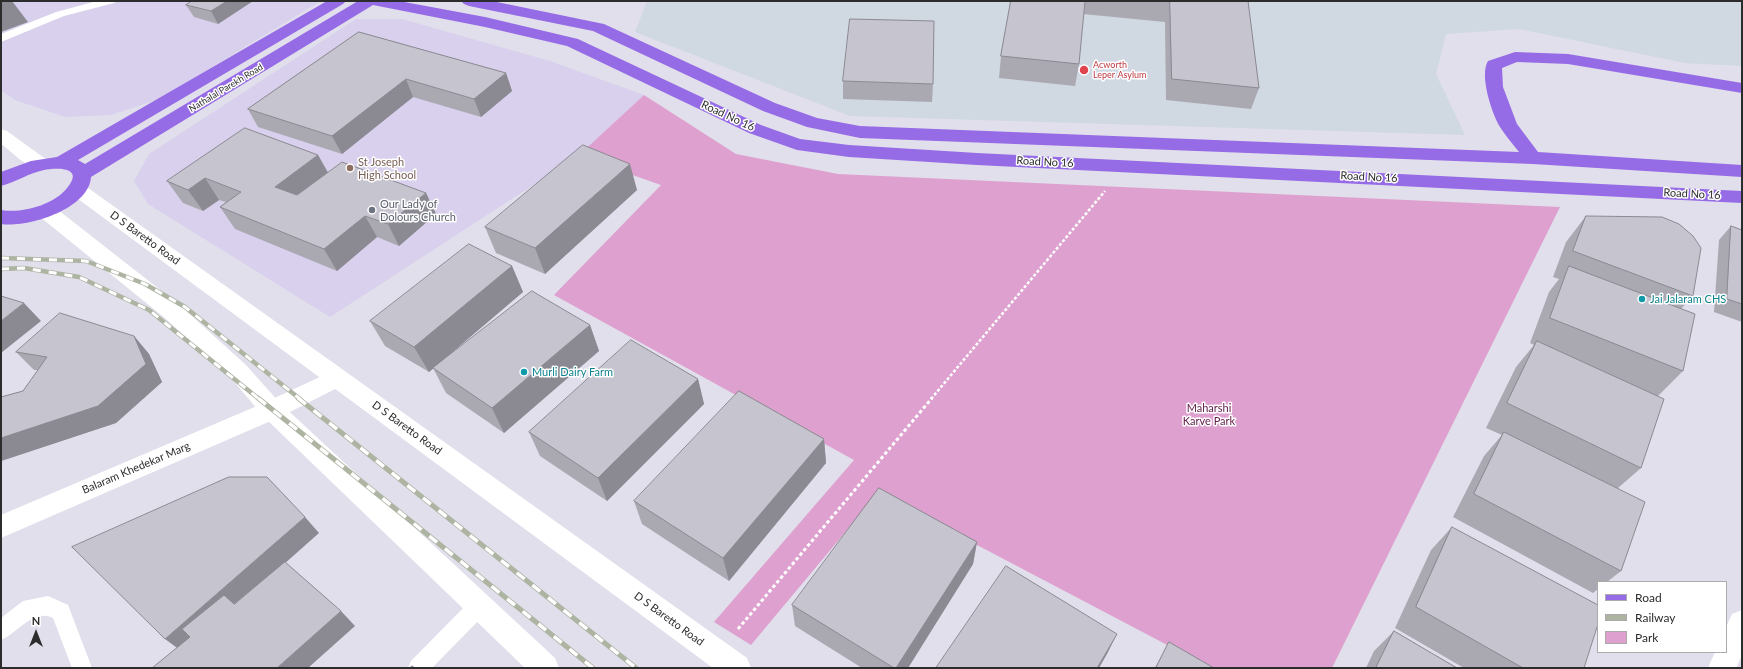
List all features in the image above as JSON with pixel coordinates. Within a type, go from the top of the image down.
[{"type":"main road","name":"Nathalal Parekh Road","points":[[62,162],[338,1]]},
{"type":"main road","name":"Nathalal Parekh Road","points":[[6,220],[46,211],[69,197],[79,182],[369,1]]},
{"type":"main road","name":"Road No 16","points":[[375,1],[485,22],[572,42],[755,129],[796,144],[849,151],[941,157],[1127,165],[1742,197]]},
{"type":"main road","name":"Road No 16","points":[[469,1],[598,27],[769,107],[813,123],[860,132],[1534,158],[1742,172]]},
{"type":"main road","points":[[1534,158],[1508,125],[1494,87],[1494,65],[1515,57],[1568,59],[1742,88]]},
{"type":"main road","points":[[1,135],[40,164]]},
{"type":"main road","points":[[940,135],[941,157]]},
{"type":"main road","points":[[2,178],[40,164],[62,162],[72,164],[79,168],[79,182]]},
{"type":"main road","name":"D S Baretto Road","points":[[79,182],[337,378],[729,662]]},
{"type":"main road","points":[[46,211],[174,313],[238,371],[272,410],[545,668]]},
{"type":"main road","name":"Balaram Khedekar Marg","points":[[1,527],[272,410],[337,378]]},
{"type":"main road","points":[[1722,668],[1742,623]]},
{"type":"lane","points":[[1,38],[67,11],[110,1]]},
{"type":"lane","points":[[1,630],[30,608],[48,605],[61,612],[82,668]]},
{"type":"lane","points":[[418,668],[479,606]]},
{"type":"path","points":[[729,662],[734,634],[1127,165]]},
{"type":"shaded area","points":[[1,1],[321,1],[159,99],[111,115],[65,117],[15,100],[1,90]]},
{"type":"shaded area","name":"Acworth Leper Asylum","points":[[647,1],[1742,1],[1742,66],[1685,63],[1519,29],[1446,34],[1436,74],[1465,135],[850,116],[635,32]]},
{"type":"shaded area","name":"St Joseph High School","points":[[356,19],[402,19],[550,61],[644,95],[578,156],[330,317],[148,204],[134,181],[149,154]]},
{"type":"green space","name":"Maharshi Karve Park","points":[[644,95],[736,154],[838,174],[1560,207],[1332,668],[1211,668],[878,493],[751,645],[714,622],[854,460],[554,295],[661,185],[578,156]]},
{"type":"building","points":[[192,1],[227,1],[211,11],[186,5]]},
{"type":"building","points":[[1011,1],[1085,1],[1079,64],[1001,56]]},
{"type":"building","points":[[1170,1],[1248,1],[1259,88],[1172,79]]},
{"type":"building","points":[[850,19],[934,21],[933,84],[843,81]]},
{"type":"building","points":[[359,32],[506,73],[474,99],[406,79],[332,136],[248,109]]},
{"type":"building","points":[[245,128],[318,155],[275,187],[297,195],[342,162],[426,193],[388,224],[365,216],[324,249],[220,207],[241,192],[205,178],[188,190],[167,181]]},
{"type":"building","points":[[583,145],[630,164],[535,248],[485,227]]},
{"type":"building","points":[[1586,216],[1662,217],[1679,224],[1693,236],[1701,248],[1693,296],[1573,251]]},
{"type":"building","points":[[1731,226],[1742,230],[1742,304],[1727,299]]},
{"type":"building","points":[[469,244],[512,266],[414,347],[370,321]]},
{"type":"building","points":[[1569,266],[1695,314],[1683,371],[1550,318]]},
{"type":"building","points":[[532,291],[590,325],[492,408],[433,368]]},
{"type":"building","points":[[1,296],[24,303],[1,321]]},
{"type":"building","points":[[60,313],[134,336],[146,364],[98,406],[1,438],[1,397],[23,391],[47,357],[16,352]]},
{"type":"building","points":[[631,340],[698,379],[598,478],[529,432]]},
{"type":"building","points":[[1537,341],[1664,399],[1641,468],[1507,403]]},
{"type":"building","points":[[739,391],[824,439],[723,558],[634,501]]},
{"type":"building","points":[[1504,432],[1645,502],[1621,571],[1474,494]]},
{"type":"building","points":[[229,477],[267,477],[305,517],[165,639],[72,547]]},
{"type":"building","points":[[879,488],[977,542],[896,668],[792,605]]},
{"type":"building","points":[[1452,527],[1597,604],[1597,627],[1584,668],[1523,668],[1416,607]]},
{"type":"building","points":[[285,562],[341,611],[277,668],[152,668],[190,637],[182,629],[224,595],[234,604]]},
{"type":"building","points":[[1006,566],[1117,634],[1097,668],[936,668]]},
{"type":"building","points":[[1394,631],[1457,668],[1376,668]]},
{"type":"building","points":[[1169,642],[1214,668],[1156,668]]},
{"type":"railway","points":[[1,258],[86,261],[145,284],[185,307],[300,399]]},
{"type":"railway","points":[[1,269],[24,268],[79,277],[149,310],[259,399]]},
{"type":"railway","points":[[258,398],[593,668]]},
{"type":"railway","points":[[298,398],[636,668]]},
{"type":"place","name":"Acworth Leper Asylum","points":[[1084,70]]},
{"type":"place","name":"St Joseph High School","points":[[350,168]]},
{"type":"place","name":"Our Lady of Dolours Church","points":[[372,210]]},
{"type":"place","name":"Jai Jalaram CHS","points":[[1642,299]]},
{"type":"place","name":"Murli Dairy Farm","points":[[524,372]]}]
